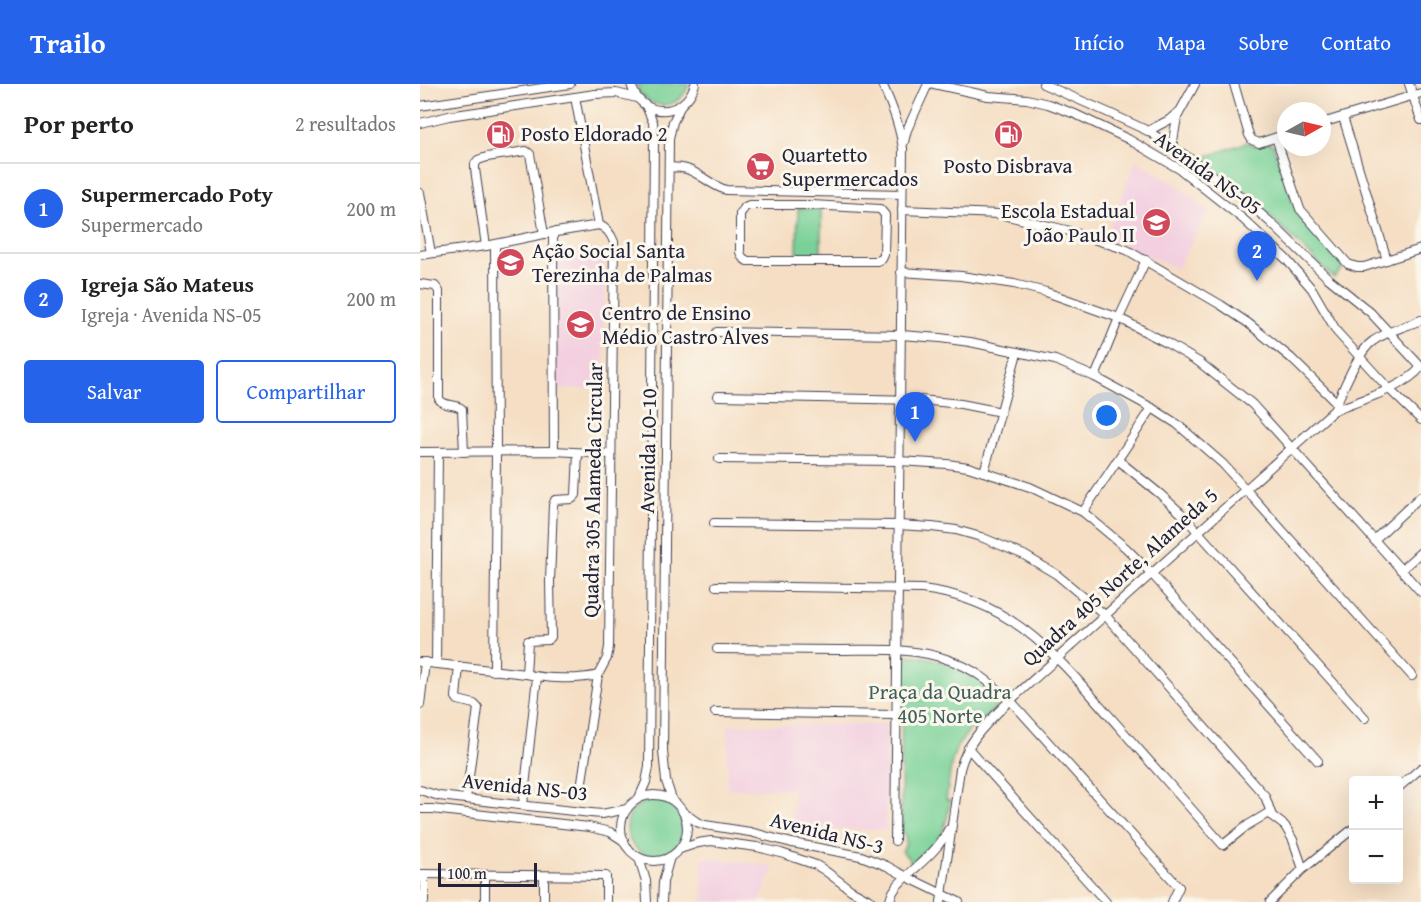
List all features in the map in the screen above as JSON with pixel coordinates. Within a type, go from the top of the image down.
[{"type":"street","points":[[420,106],[570,84]]},
{"type":"street","points":[[631,84],[637,98],[646,106],[662,111],[681,105],[694,87],[702,84]]},
{"type":"street","points":[[882,84],[899,128],[903,149],[895,842]]},
{"type":"street","points":[[903,149],[908,130],[928,84]]},
{"type":"street","name":"Avenida NS-05","points":[[934,84],[988,96],[1027,99],[1048,104],[1128,139],[1166,160],[1225,204],[1272,244],[1307,283],[1337,332],[1421,420]]},
{"type":"street","name":"Avenida NS-05","points":[[1044,84],[1148,131],[1200,166],[1251,205],[1323,274],[1370,312],[1421,367]]},
{"type":"street","points":[[1173,147],[1175,122],[1195,84]]},
{"type":"street","points":[[1234,84],[1252,140],[1261,142],[1276,138],[1300,209],[1346,263],[1357,267],[1370,266],[1421,249]]},
{"type":"street","points":[[1409,84],[1417,94],[1421,120]]},
{"type":"street","points":[[420,123],[575,97],[614,93],[637,98]]},
{"type":"street","points":[[1331,120],[1417,94]]},
{"type":"street","points":[[420,255],[495,245],[599,225],[575,97]]},
{"type":"street","name":"Avenida LO-10","points":[[672,799],[667,785],[663,755],[669,167],[670,132],[681,105]]},
{"type":"street","name":"Avenida LO-10","points":[[639,798],[649,767],[654,137],[653,122],[646,106]]},
{"type":"street","points":[[1148,131],[1169,120],[1180,110]]},
{"type":"street","points":[[1343,117],[1387,260]]},
{"type":"street","points":[[486,246],[475,164],[477,160],[486,156],[526,151],[530,154],[544,234]]},
{"type":"street","points":[[669,167],[690,170],[726,190],[902,194]]},
{"type":"street","points":[[420,193],[430,254]]},
{"type":"street","points":[[812,193],[812,205]]},
{"type":"street","points":[[812,205],[880,209],[885,215],[882,259],[877,261],[786,262],[747,261],[742,257],[740,214],[745,207],[812,205]]},
{"type":"street","points":[[902,210],[999,214],[1066,230],[1127,250],[1221,304],[1248,323],[1291,358],[1335,407]]},
{"type":"street","name":"Quadra 305 Alameda Circular","points":[[581,788],[598,675],[609,647],[614,242],[609,232],[599,225]]},
{"type":"street","points":[[554,232],[554,452]]},
{"type":"street","points":[[494,671],[495,245]]},
{"type":"street","points":[[1095,377],[1146,260]]},
{"type":"street","points":[[901,272],[961,276],[1014,284],[1046,292],[1119,318],[1199,362],[1252,404],[1421,592]]},
{"type":"street","points":[[420,284],[435,286],[439,291],[439,399],[443,404],[458,406],[462,409],[464,452]]},
{"type":"street","points":[[1335,407],[1363,350],[1371,342],[1390,332],[1421,320]]},
{"type":"street","points":[[717,332],[900,335],[940,338],[1054,360],[1095,377],[1177,424],[1222,464],[1412,676]]},
{"type":"street","points":[[984,472],[1017,353]]},
{"type":"street","points":[[1335,407],[1389,389],[1410,378],[1421,367]]},
{"type":"street","points":[[718,396],[939,401],[1001,412]]},
{"type":"street","name":"Quadra 405 Norte, Alameda 5","points":[[942,898],[960,769],[968,748],[982,728],[1010,700],[1335,407]]},
{"type":"street","points":[[1083,512],[1152,408]]},
{"type":"street","points":[[420,452],[611,454]]},
{"type":"street","points":[[436,664],[438,452]]},
{"type":"street","points":[[526,674],[528,641],[545,640],[551,637],[550,581],[553,506],[555,500],[572,499],[576,495],[578,453]]},
{"type":"street","points":[[719,459],[899,460],[947,464],[984,472],[1030,487],[1083,512],[1126,548],[1151,573],[1318,761]]},
{"type":"street","points":[[1118,460],[1182,514],[1365,718]]},
{"type":"street","points":[[1374,540],[1421,496]]},
{"type":"street","points":[[714,523],[898,525],[956,530],[981,537],[1041,564],[1105,615],[1265,795],[1272,816],[1285,826],[1293,840],[1303,869]]},
{"type":"street","points":[[1401,570],[1421,552]]},
{"type":"street","points":[[716,586],[922,589],[965,598],[1021,626],[1057,658],[1224,845],[1248,825],[1270,812]]},
{"type":"street","points":[[717,649],[897,650],[932,655],[958,663],[982,677],[1010,700],[1179,887],[1172,902]]},
{"type":"street","points":[[420,705],[423,662],[537,677],[588,678],[598,675]]},
{"type":"street","points":[[459,666],[456,697],[478,708],[466,799]]},
{"type":"street","points":[[523,805],[537,677]]},
{"type":"street","points":[[715,712],[896,715]]},
{"type":"street","points":[[968,748],[1106,902]]},
{"type":"street","points":[[1403,784],[1421,768]]},
{"type":"street","name":"Avenida NS-03","points":[[420,790],[439,796],[602,814],[627,809]]},
{"type":"street","points":[[670,857],[655,861],[639,858],[631,852],[624,841],[621,825],[627,809],[639,798],[656,794],[672,799]]},
{"type":"street","name":"Avenida NS-3","points":[[672,799],[683,812],[705,825],[750,832],[792,843],[861,856],[887,866],[942,898],[958,902]]},
{"type":"street","name":"Avenida NS-03","points":[[420,809],[589,827],[610,832],[624,841]]},
{"type":"street","points":[[680,849],[687,831],[687,821],[683,812]]},
{"type":"street","name":"Quadra 405 Norte, Alameda 5","points":[[889,902],[893,892],[905,876],[940,843],[952,823]]},
{"type":"street","points":[[1270,902],[1303,869],[1351,830]]},
{"type":"street","name":"Avenida NS-3","points":[[670,857],[680,849],[698,843],[711,842],[782,853],[816,865],[851,890],[873,902]]},
{"type":"street","points":[[662,902],[663,882],[670,857]]},
{"type":"street","points":[[639,858],[646,881],[647,902]]},
{"type":"street","points":[[423,902],[422,874],[606,876],[606,902]]},
{"type":"street","points":[[485,876],[485,902]]},
{"type":"street","points":[[544,876],[544,902]]},
{"type":"shaded area","name":"Escola Estadual João Paulo II","points":[[1136,160],[1179,187],[1209,210],[1177,269],[1106,237]]},
{"type":"shaded area","name":"Ação Social Santa Terezinha de Palmas","points":[[499,250],[523,250],[523,276],[499,276]]},
{"type":"shaded area","name":"Centro de Ensino Médio Castro Alves","points":[[557,260],[605,260],[604,389],[556,389]]},
{"type":"shaded area","points":[[887,724],[886,830],[792,828],[793,789],[727,789],[728,725]]},
{"type":"shaded area","points":[[702,857],[774,866],[760,902],[703,902]]},
{"type":"green space","points":[[636,84],[689,84],[685,93],[678,100],[663,105],[647,100]]},
{"type":"green space","points":[[1248,142],[1255,146],[1268,142],[1273,145],[1296,210],[1344,267],[1334,278],[1254,201],[1199,159]]},
{"type":"green space","points":[[798,208],[821,209],[821,254],[797,253]]},
{"type":"green space","name":"Praça da Quadra 405 Norte","points":[[906,655],[931,659],[971,674],[982,681],[1000,699],[998,705],[978,726],[970,729],[957,747],[952,760],[946,800],[950,801],[942,834],[912,863],[902,851],[906,841],[901,831],[902,659]]},
{"type":"green space","points":[[655,800],[666,802],[675,808],[681,817],[683,828],[681,839],[675,848],[666,854],[655,856],[644,854],[635,848],[629,839],[627,828],[629,817],[635,808],[644,802]]},
{"type":"place","name":"Posto Eldorado 2","points":[[500,134]]},
{"type":"place","name":"Posto Disbrava","points":[[1008,135]]},
{"type":"place","name":"Quartetto Supermercados","points":[[761,167]]},
{"type":"place","name":"Escola Estadual João Paulo II","points":[[1156,223]]},
{"type":"place","name":"Ação Social Santa Terezinha de Palmas","points":[[511,263]]},
{"type":"place","name":"Igreja São Mateus","points":[[1257,281]]},
{"type":"place","name":"Centro de Ensino Médio Castro Alves","points":[[581,325]]},
{"type":"place","name":"Supermercado Poty","points":[[915,442]]}]
